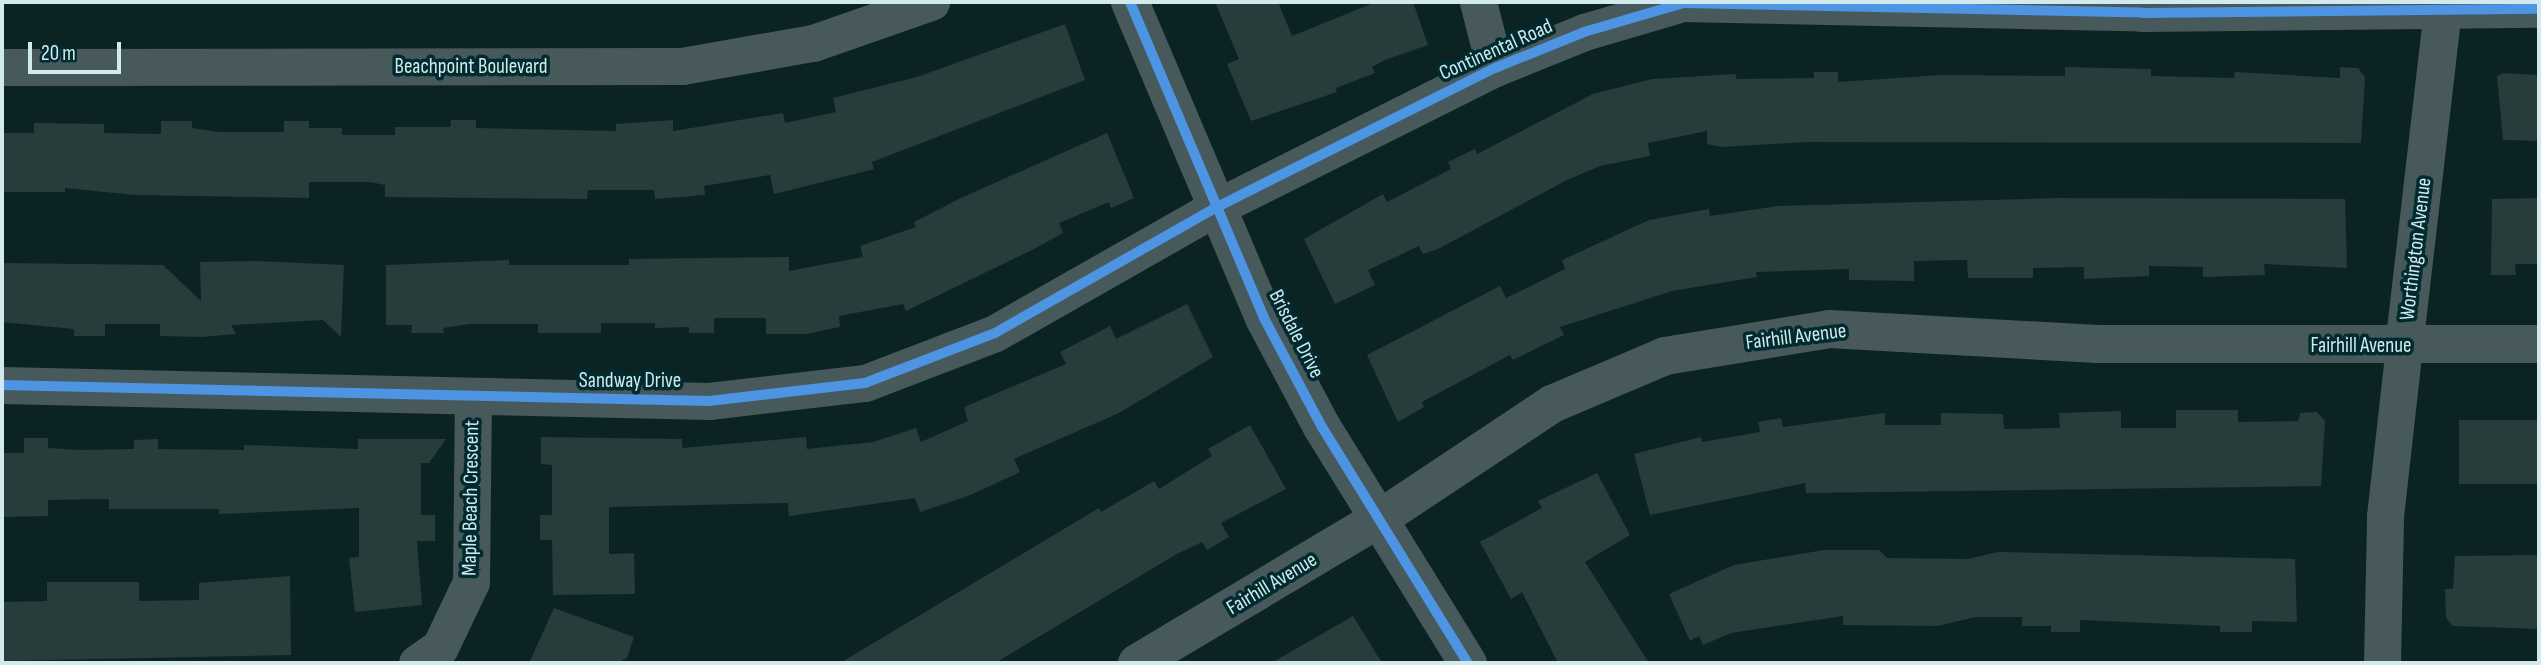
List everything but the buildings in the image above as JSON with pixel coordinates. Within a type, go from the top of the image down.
[{"type":"street","name":"Beachpoint Boulevard","points":[[2,67],[682,66],[813,43],[931,2]]},
{"type":"street","name":"Brisdale Drive","points":[[1130,2],[1215,208],[1277,342],[1379,519],[1468,663]]},
{"type":"street","points":[[1478,2],[1495,68]]},
{"type":"street","name":"Continental Road","points":[[1215,208],[1495,68],[1584,32],[1683,3],[2142,13],[2443,5],[2539,9]]},
{"type":"street","name":"Worthington Avenue","points":[[2382,663],[2385,516],[2443,5]]},
{"type":"street","name":"Sandway Drive","points":[[2,386],[473,399],[709,401],[865,383],[995,333],[1215,208]]},
{"type":"street","name":"Fairhill Avenue","points":[[1137,663],[1379,519],[1552,404],[1665,356],[1829,329],[2098,344],[2404,347],[2539,344]]},
{"type":"street","name":"Maple Beach Crescent","points":[[416,663],[440,647],[471,582],[473,399]]},
{"type":"cycle path","points":[[1130,2],[1264,318],[1322,427],[1468,663]]},
{"type":"cycle path","points":[[2,385],[709,401],[865,383],[995,333],[1215,208],[1495,68],[1584,32],[1683,3],[2142,13],[2539,9]]}]
